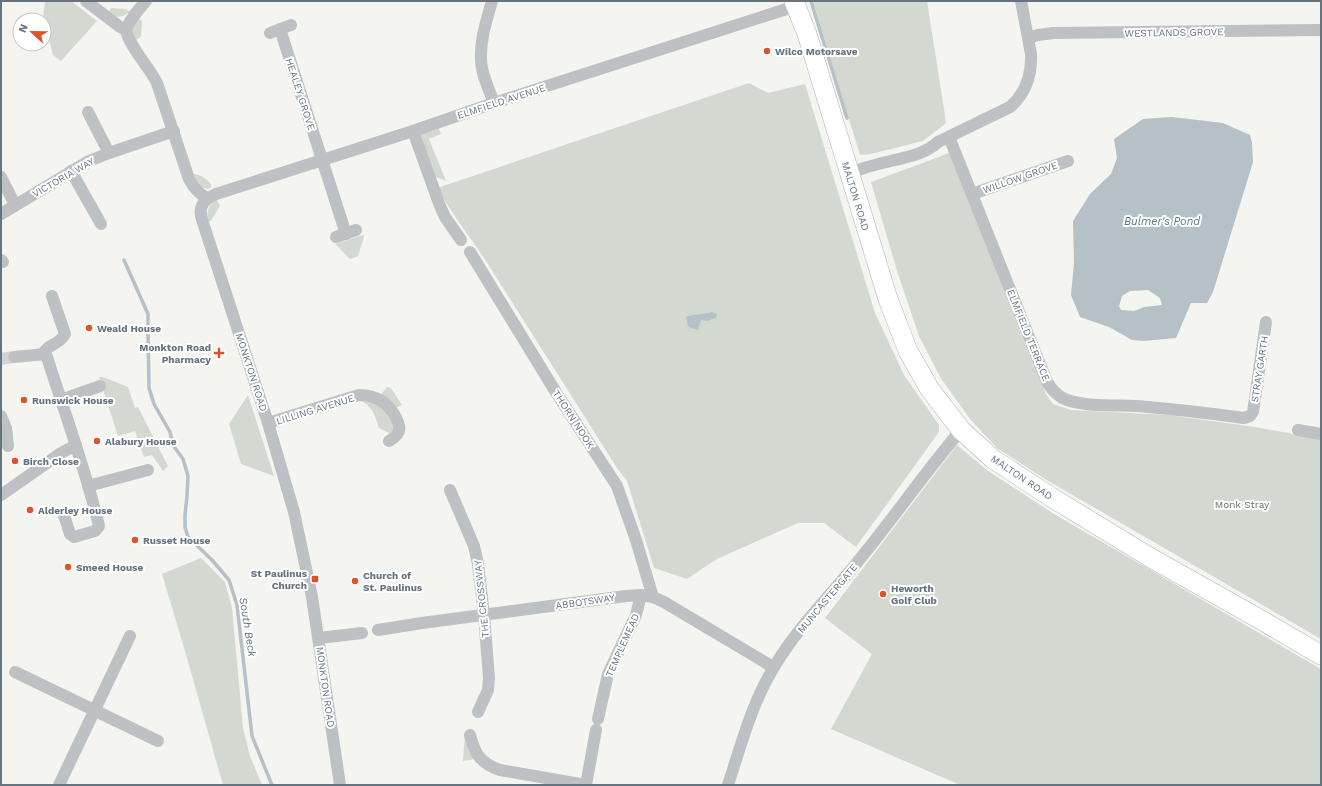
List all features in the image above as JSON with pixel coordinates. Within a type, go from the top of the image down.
[{"type":"main road","name":"MALTON ROAD","points":[[795,4],[807,34],[888,298],[908,351],[929,388],[961,430],[993,459],[1051,497],[1151,558],[1321,655]]},
{"type":"street","points":[[86,1],[126,30]]},
{"type":"street","points":[[146,1],[129,23],[126,30],[130,42],[152,73],[157,83],[194,188],[207,198]]},
{"type":"street","points":[[492,1],[483,38],[481,60],[494,103]]},
{"type":"street","points":[[849,174],[867,166],[922,152],[959,131],[1010,107],[1017,101],[1027,85],[1030,74],[1031,54],[1021,1]]},
{"type":"street","name":"ELMFIELD AVENUE","points":[[207,198],[795,4]]},
{"type":"street","name":"HEALEY GROVE","points":[[280,29],[346,234]]},
{"type":"street","name":"WESTLANDS GROVE","points":[[1028,38],[1053,33],[1321,30]]},
{"type":"street","points":[[88,112],[109,153]]},
{"type":"street","name":"VICTORIA WAY","points":[[1,214],[89,161],[174,131]]},
{"type":"street","points":[[413,131],[440,206],[445,217],[461,240]]},
{"type":"street","name":"ELMFIELD TERRACE","points":[[950,137],[1047,382],[1052,390],[1059,396],[1074,402],[1179,409],[1244,418],[1250,416]]},
{"type":"street","name":"WILLOW GROVE","points":[[972,194],[1068,161]]},
{"type":"street","points":[[70,172],[101,224]]},
{"type":"street","points":[[1,177],[15,205]]},
{"type":"street","name":"MONKTON ROAD","points":[[207,198],[202,205],[200,212],[285,477],[296,518],[319,638],[340,785]]},
{"type":"street","name":"THORN NOOK","points":[[470,252],[557,394],[617,486],[636,540],[653,597]]},
{"type":"street","points":[[52,296],[65,334],[62,340],[48,346],[45,350],[76,445],[99,526],[95,531],[74,537],[70,534],[64,515]]},
{"type":"street","name":"STRAY GARTH","points":[[1250,416],[1252,412],[1266,322]]},
{"type":"street","points":[[14,357],[46,354]]},
{"type":"street","points":[[61,400],[100,386]]},
{"type":"street","name":"LILLING AVENUE","points":[[268,423],[359,395],[367,395],[384,402],[397,419],[400,427],[399,432],[396,437],[390,441]]},
{"type":"street","points":[[1,416],[6,428],[8,446]]},
{"type":"street","name":"MUNCASTERGATE","points":[[728,785],[752,712],[774,667],[809,618],[864,554],[927,470],[961,430]]},
{"type":"street","points":[[1298,430],[1321,434]]},
{"type":"street","points":[[1,495],[76,445]]},
{"type":"street","points":[[88,486],[148,470]]},
{"type":"street","name":"THE CROSSWAY","points":[[450,490],[474,546],[478,564],[489,678],[488,690],[478,712]]},
{"type":"street","name":"ABBOTSWAY","points":[[378,630],[588,600],[641,595],[653,597],[664,602],[774,667]]},
{"type":"street","name":"TEMPLEMEAD","points":[[586,785],[608,674],[636,615],[641,595]]},
{"type":"street","points":[[319,638],[362,633]]},
{"type":"street","points":[[59,785],[130,636]]},
{"type":"street","points":[[15,672],[158,741]]},
{"type":"street","points":[[470,735],[477,754],[481,760],[491,767],[500,770],[586,785]]},
{"type":"green space","points":[[45,1],[71,1],[97,21],[61,61],[53,55],[52,51],[52,12],[44,12]]},
{"type":"green space","points":[[813,1],[927,1],[946,122],[945,124],[923,141],[871,154],[860,155]]},
{"type":"green space","points":[[111,8],[126,9],[130,12],[121,16],[114,16],[108,13]]},
{"type":"green space","points":[[138,18],[142,21],[141,37],[136,40],[132,29]]},
{"type":"green space","points":[[749,83],[768,93],[805,84],[875,313],[904,375],[939,425],[939,432],[856,547],[824,523],[798,523],[717,559],[687,579],[654,568],[627,481],[617,468],[486,261],[437,188]]},
{"type":"green space","points":[[438,126],[441,134],[429,139],[446,181],[431,175],[419,137],[421,133]]},
{"type":"green space","name":"Monk Stray","points":[[951,152],[1024,342],[1046,394],[1053,404],[1071,410],[1169,415],[1255,427],[1321,439],[1321,639],[1045,479],[997,448],[970,419],[940,377],[919,336],[898,274],[871,182]]},
{"type":"green space","points":[[193,174],[204,178],[211,184],[212,187],[208,189],[201,187]]},
{"type":"green space","points":[[217,200],[220,206],[211,221],[208,222],[208,209]]},
{"type":"green space","points":[[363,235],[364,237],[358,256],[350,259],[335,244]]},
{"type":"green space","points":[[99,377],[103,377],[128,387],[135,408],[138,407],[168,466],[163,471],[152,455],[144,457],[135,431],[118,436]]},
{"type":"green space","points":[[387,387],[391,388],[402,405],[394,409],[380,396]]},
{"type":"green space","points":[[248,395],[274,476],[241,464],[229,424]]},
{"type":"green space","points":[[359,399],[367,399],[386,409],[394,426],[394,433],[391,434],[379,428],[372,411]]},
{"type":"green space","points":[[957,445],[988,471],[1054,514],[1321,669],[1321,785],[960,785],[831,729],[872,654],[825,618]]},
{"type":"green space","points":[[201,558],[225,582],[232,608],[243,728],[250,756],[262,785],[223,785],[162,574]]},
{"type":"green space","points":[[465,732],[475,759],[463,761]]},
{"type":"water","name":"Bulmer's Pond","points":[[1172,117],[1223,123],[1250,135],[1253,162],[1213,292],[1207,303],[1191,303],[1176,338],[1143,341],[1132,340],[1109,327],[1080,317],[1071,295],[1074,263],[1073,221],[1090,194],[1111,174],[1117,158],[1114,139],[1143,119]],"holes":[[[1148,290],[1160,298],[1162,305],[1144,307],[1134,311],[1121,310],[1119,306],[1122,296],[1130,291]]]},
{"type":"water","points":[[712,312],[717,314],[716,318],[707,321],[701,320],[698,330],[688,326],[686,317]]},
{"type":"waterway","points":[[811,1],[847,118]]},
{"type":"waterway","name":"South Beck","points":[[124,260],[148,314],[149,388],[154,404],[170,432],[173,445],[183,459],[188,476],[185,515],[185,527],[188,537],[212,560],[229,580],[237,605],[252,736],[272,785]]},
{"type":"tunnel","points":[[1,359],[14,357]]},
{"type":"place","name":"Wilco Motorsave","points":[[767,51]]},
{"type":"place","name":"Weald House","points":[[89,328]]},
{"type":"place","name":"Monkton Road Pharmacy","points":[[219,353]]},
{"type":"place","name":"Runswick House","points":[[24,400]]},
{"type":"place","name":"Alabury House","points":[[97,441]]},
{"type":"place","name":"Birch Close","points":[[15,461]]},
{"type":"place","name":"Alderley House","points":[[30,510]]},
{"type":"place","name":"Russet House","points":[[135,540]]},
{"type":"place","name":"Smeed House","points":[[68,567]]},
{"type":"place","name":"St Paulinus Church","points":[[315,579]]},
{"type":"place","name":"Church of St. Paulinus","points":[[355,581]]},
{"type":"place","name":"Heworth Golf Club","points":[[883,594]]}]
